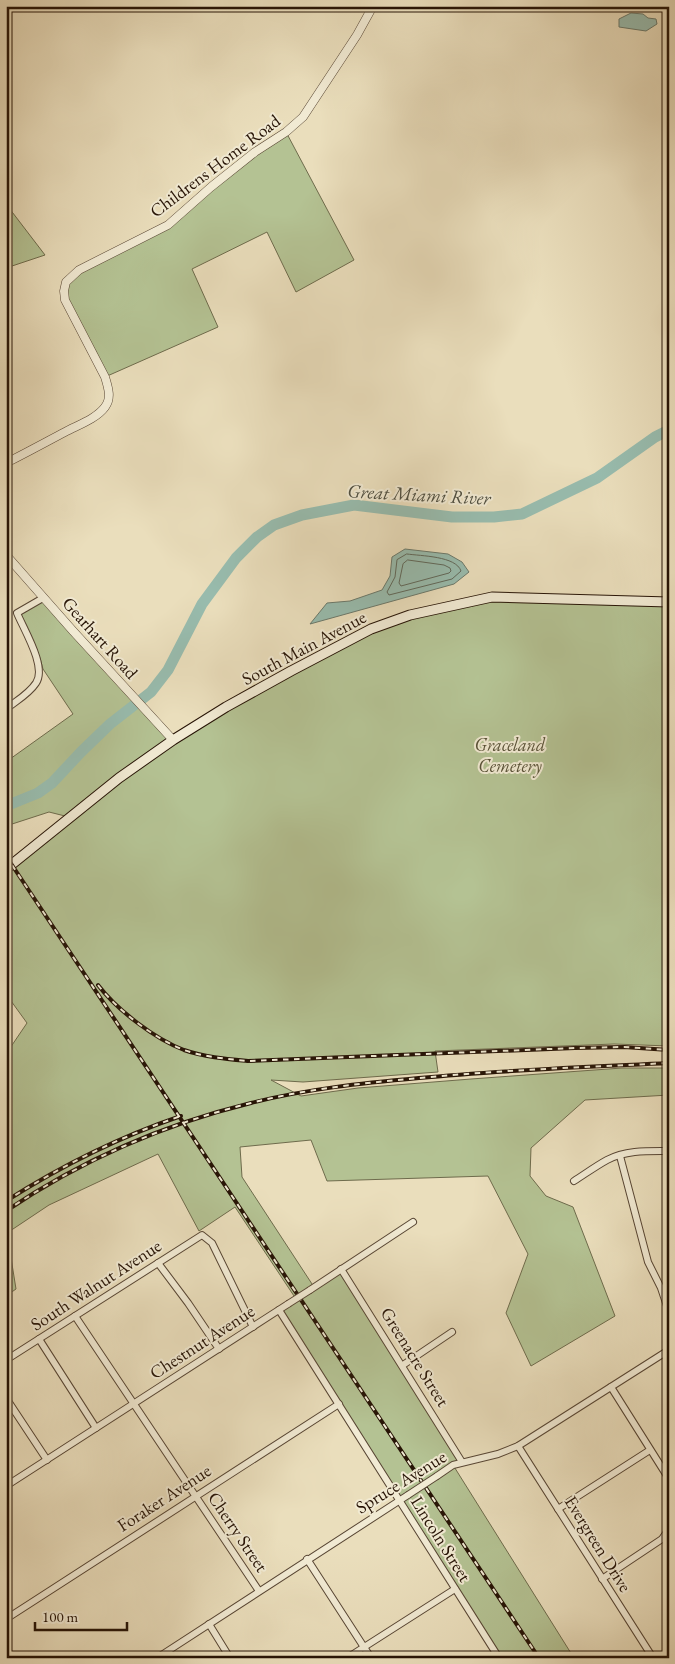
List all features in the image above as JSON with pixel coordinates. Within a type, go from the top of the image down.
[{"type":"main road","name":"South Main Avenue","points":[[6,869],[118,778],[173,740],[226,707],[371,629],[410,615],[492,597],[669,602]]},
{"type":"street","name":"Childrens Home Road","points":[[6,463],[82,423],[105,407],[108,400],[109,391],[105,377],[65,300],[64,290],[66,282],[79,270],[168,224],[255,152],[286,132],[303,117],[357,35],[373,6]]},
{"type":"street","name":"Gearhart Road","points":[[6,555],[173,740]]},
{"type":"street","points":[[6,709],[36,684],[40,676],[39,664],[17,613],[43,598]]},
{"type":"street","points":[[574,1181],[608,1159],[641,1151],[669,1151]]},
{"type":"street","points":[[620,1156],[648,1262],[661,1288],[669,1312]]},
{"type":"street","name":"Chestnut Avenue","points":[[6,1486],[414,1222]]},
{"type":"street","name":"South Walnut Avenue","points":[[6,1360],[202,1235],[212,1243],[253,1327]]},
{"type":"street","points":[[158,1263],[219,1349]]},
{"type":"street","name":"Greenacre Street","points":[[341,1269],[403,1365],[462,1462]]},
{"type":"street","name":"Lincoln Street","points":[[279,1310],[499,1658]]},
{"type":"street","name":"Cherry Street","points":[[75,1316],[259,1591]]},
{"type":"street","points":[[403,1365],[452,1332]]},
{"type":"street","points":[[39,1339],[96,1428]]},
{"type":"street","name":"Spruce Avenue","points":[[156,1658],[453,1465],[498,1454],[518,1446],[669,1350]]},
{"type":"street","points":[[611,1387],[669,1479]]},
{"type":"street","points":[[6,1398],[47,1460]]},
{"type":"street","name":"Foraker Avenue","points":[[6,1619],[339,1404]]},
{"type":"street","name":"Evergreen Drive","points":[[518,1446],[653,1658]]},
{"type":"street","points":[[558,1509],[650,1450]]},
{"type":"street","points":[[602,1579],[662,1539],[669,1529]]},
{"type":"street","points":[[307,1559],[371,1658]]},
{"type":"street","points":[[347,1658],[455,1589]]},
{"type":"street","points":[[209,1624],[230,1658]]},
{"type":"green space","points":[[286,132],[354,260],[296,292],[267,232],[192,269],[218,327],[105,377],[68,308],[66,282],[71,277],[168,225]]},
{"type":"green space","points":[[6,204],[45,255],[6,268]]},
{"type":"green space","name":"Graceland Cemetery","points":[[492,597],[669,602],[669,1046],[614,1044],[435,1051],[438,1072],[303,1082],[271,1080],[301,1096],[358,1088],[471,1079],[622,1068],[669,1068],[669,1095],[585,1100],[531,1148],[530,1176],[546,1196],[573,1207],[615,1316],[531,1366],[506,1313],[528,1254],[488,1176],[327,1181],[311,1140],[240,1147],[242,1177],[314,1287],[341,1269],[462,1462],[453,1465],[574,1658],[499,1658],[279,1310],[296,1299],[235,1207],[199,1231],[158,1154],[49,1205],[7,1233],[16,1289],[6,1296],[6,1054],[27,1023],[6,994],[6,850],[14,862],[69,817],[49,812],[6,826],[6,753],[10,759],[73,714],[43,669],[21,613],[43,598],[173,740],[371,629]]},
{"type":"water","points":[[631,13],[643,14],[648,18],[656,19],[657,24],[646,31],[619,27],[619,19]]},
{"type":"water","points":[[405,549],[448,554],[462,562],[469,572],[454,584],[310,624],[327,603],[350,601],[382,590],[390,576],[392,557]]},
{"type":"waterway","name":"Great Miami River","points":[[6,806],[38,793],[52,783],[110,724],[151,692],[168,670],[202,604],[236,558],[257,537],[274,525],[302,515],[354,505],[452,517],[494,517],[522,514],[597,478],[655,437],[669,430]]},
{"type":"railway","points":[[6,856],[539,1658]]},
{"type":"railway","points":[[98,985],[126,1014],[161,1039],[184,1050],[208,1056],[248,1061],[575,1048],[624,1047],[669,1050]]},
{"type":"railway","points":[[6,1211],[63,1176],[124,1146],[187,1122],[272,1098],[356,1084],[450,1075],[669,1063]]},
{"type":"railway","points":[[6,1201],[91,1153],[135,1133],[181,1116]]}]
